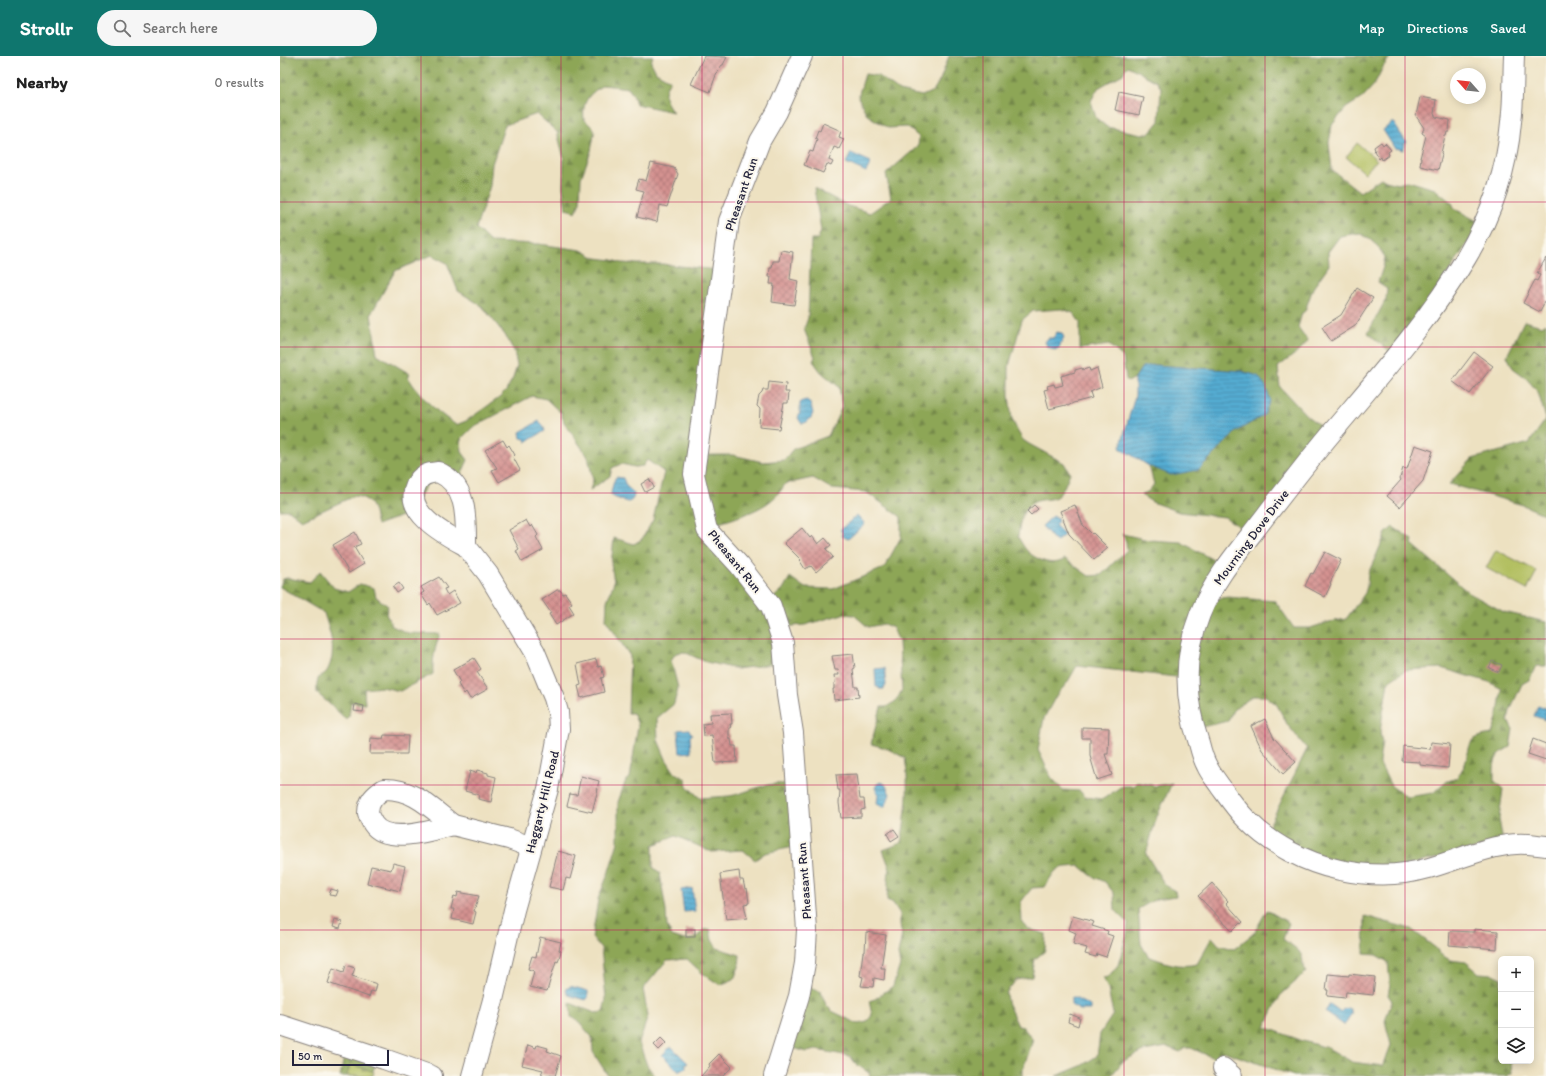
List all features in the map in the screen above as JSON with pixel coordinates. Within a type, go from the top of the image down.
[{"type":"street","name":"Pheasant Run","points":[[774,1076],[799,996],[805,962],[807,930],[793,733],[787,695],[784,643],[771,606],[740,566],[707,530],[694,474],[729,221],[760,141],[777,112],[802,56]]},
{"type":"street","name":"Mourning Dove Drive","points":[[1514,56],[1512,120],[1505,166],[1498,190],[1479,235],[1452,281],[1418,329],[1287,488],[1223,571],[1206,600],[1191,640],[1187,670],[1187,689],[1193,727],[1207,767],[1231,802],[1244,818],[1262,834],[1282,847],[1309,860],[1339,870],[1358,873],[1393,874],[1428,869],[1499,847],[1517,844],[1546,846]]},
{"type":"street","name":"Haggarty Hill Road","points":[[466,546],[488,574],[544,670],[558,712],[559,729],[548,789],[514,910],[472,1076]]},
{"type":"street","points":[[453,825],[510,839],[531,847]]},
{"type":"street","points":[[280,1025],[384,1058],[432,1076]]},
{"type":"green space","points":[[280,56],[653,56],[651,62],[656,72],[670,80],[665,97],[673,112],[636,104],[633,95],[628,88],[603,85],[590,95],[584,107],[584,119],[595,130],[591,151],[581,178],[580,202],[576,212],[566,209],[563,187],[564,158],[557,132],[537,114],[505,125],[492,164],[490,186],[476,228],[490,242],[539,244],[581,250],[596,258],[613,260],[622,263],[662,264],[717,270],[706,455],[733,455],[763,462],[784,460],[793,449],[828,436],[842,407],[839,387],[821,372],[813,361],[815,357],[804,329],[808,318],[811,239],[818,239],[821,230],[814,188],[848,206],[870,213],[891,198],[886,174],[918,146],[919,137],[907,127],[888,128],[867,115],[858,97],[865,74],[879,76],[899,91],[922,96],[933,91],[940,80],[949,56],[1391,56],[1383,67],[1374,85],[1362,98],[1346,108],[1332,125],[1329,143],[1332,170],[1360,192],[1381,178],[1398,184],[1408,181],[1435,189],[1452,203],[1455,209],[1481,223],[1394,355],[1368,333],[1386,299],[1387,288],[1378,282],[1385,257],[1375,243],[1360,233],[1340,236],[1328,252],[1329,265],[1313,288],[1305,311],[1302,313],[1298,327],[1308,341],[1299,351],[1278,367],[1280,387],[1307,416],[1329,432],[1249,534],[1225,517],[1179,512],[1152,502],[1141,495],[1149,491],[1154,484],[1149,466],[1198,470],[1237,431],[1264,415],[1258,376],[1241,371],[1154,365],[1142,367],[1135,378],[1128,382],[1126,379],[1123,357],[1109,345],[1080,349],[1080,322],[1073,313],[1062,309],[1033,311],[1022,320],[1009,366],[1009,396],[1012,419],[1023,440],[1064,463],[1070,473],[1061,493],[1052,499],[1032,503],[1024,511],[1018,537],[1030,554],[1044,561],[1053,563],[1065,559],[1089,576],[1101,575],[1127,550],[1126,541],[1122,534],[1149,540],[1181,542],[1224,566],[1207,600],[1228,597],[1275,601],[1294,628],[1310,628],[1329,622],[1346,619],[1365,593],[1368,574],[1386,533],[1393,527],[1413,540],[1412,544],[1469,593],[1504,612],[1546,622],[1546,666],[1536,666],[1529,680],[1522,684],[1510,710],[1508,721],[1513,729],[1510,747],[1504,750],[1497,757],[1494,769],[1494,780],[1503,789],[1499,819],[1503,842],[1372,874],[1264,836],[1307,749],[1287,724],[1277,705],[1266,696],[1253,696],[1233,710],[1228,721],[1197,728],[1185,678],[1077,666],[1067,683],[1056,696],[1044,718],[1038,750],[1051,777],[1063,790],[1080,791],[1085,797],[1103,799],[1122,786],[1133,786],[1137,782],[1155,786],[1172,783],[1157,816],[1146,854],[1165,885],[1175,891],[1176,896],[1156,899],[1138,909],[1141,944],[1148,956],[1178,965],[1197,964],[1212,937],[1219,945],[1234,949],[1254,933],[1267,910],[1289,923],[1283,939],[1301,954],[1304,970],[1306,972],[1280,996],[1265,1027],[1303,1041],[1328,1048],[1352,1062],[1383,1066],[1391,1045],[1385,1021],[1392,1001],[1388,995],[1390,984],[1388,962],[1376,955],[1364,954],[1365,916],[1411,929],[1437,949],[1440,954],[1450,960],[1466,962],[1479,973],[1493,974],[1498,976],[1498,1064],[1511,1064],[1512,1073],[1507,1076],[1294,1076],[1223,1051],[1218,1060],[1191,1048],[1185,1048],[1180,1052],[1167,1047],[1144,1051],[1123,1061],[1111,1076],[1056,1076],[1081,1066],[1097,1056],[1100,1034],[1113,1014],[1108,989],[1103,978],[1108,977],[1118,965],[1127,934],[1128,923],[1115,910],[1114,893],[1105,882],[1092,876],[1080,866],[1058,869],[1055,871],[1045,887],[1032,888],[1021,902],[1022,922],[1028,929],[1046,934],[1045,951],[1035,959],[1032,977],[1016,980],[1006,993],[1007,1002],[1018,1026],[1023,1027],[1033,1040],[1023,1069],[1023,1076],[870,1076],[869,1073],[856,1064],[850,1056],[816,1050],[807,1052],[780,1044],[796,983],[821,992],[826,1005],[832,1011],[858,1024],[867,1022],[872,1015],[869,1001],[875,999],[893,986],[900,965],[898,954],[902,935],[900,914],[893,903],[887,900],[889,866],[883,850],[901,843],[907,800],[905,758],[886,748],[871,744],[881,707],[886,707],[896,701],[902,690],[899,642],[893,628],[884,624],[868,627],[854,615],[843,614],[805,625],[781,627],[781,663],[737,669],[706,662],[684,652],[676,653],[671,660],[678,688],[674,704],[657,718],[658,740],[666,759],[675,773],[686,779],[687,786],[700,798],[736,795],[767,785],[783,784],[790,786],[798,846],[765,853],[755,860],[743,850],[712,852],[676,836],[653,845],[653,867],[660,873],[667,926],[672,936],[684,940],[693,939],[703,930],[710,929],[712,940],[717,948],[740,955],[739,967],[734,979],[720,985],[702,973],[687,959],[667,960],[643,989],[648,1016],[639,1043],[647,1065],[655,1076],[608,1076],[593,1052],[592,1037],[576,1019],[571,1017],[570,1003],[595,1013],[603,1012],[606,999],[601,948],[592,938],[598,899],[618,842],[618,802],[626,780],[630,778],[638,725],[633,713],[628,713],[630,656],[606,620],[607,601],[614,582],[611,564],[614,538],[634,544],[642,539],[653,520],[664,472],[647,460],[643,466],[635,467],[621,464],[612,468],[610,476],[590,490],[593,480],[588,457],[564,422],[561,413],[546,399],[532,396],[473,427],[461,439],[462,452],[468,460],[457,484],[443,479],[427,484],[410,513],[377,525],[373,509],[369,502],[360,497],[354,496],[302,520],[289,510],[280,510]],"holes":[[[1128,66],[1157,82],[1161,88],[1159,121],[1149,133],[1142,134],[1107,127],[1096,118],[1091,101],[1098,88],[1123,74]],[[432,255],[447,263],[458,291],[482,306],[505,335],[514,351],[517,366],[506,391],[499,398],[466,421],[456,425],[429,404],[408,377],[410,374],[377,354],[371,314],[395,271]],[[813,478],[832,489],[866,492],[901,517],[901,537],[884,568],[833,589],[805,588],[790,577],[783,589],[768,603],[710,526],[742,516],[762,506],[779,493],[785,484]],[[1441,668],[1489,682],[1502,689],[1497,718],[1492,734],[1473,740],[1465,764],[1457,778],[1445,782],[1433,793],[1407,797],[1391,786],[1379,762],[1382,742],[1380,732],[1388,682],[1406,670]]]},
{"type":"green space","points":[[1357,143],[1377,160],[1365,173],[1346,157]]},
{"type":"green space","points":[[1524,321],[1542,326],[1546,323],[1546,419],[1538,392],[1525,377],[1513,368],[1507,356]]},
{"type":"green space","points":[[1546,419],[1546,515],[1523,505],[1449,484],[1472,459],[1529,443]]},
{"type":"green space","points":[[1496,550],[1537,571],[1527,590],[1486,568]]},
{"type":"green space","points":[[320,571],[334,588],[348,592],[360,584],[374,588],[376,597],[388,606],[386,614],[392,626],[408,633],[440,634],[434,654],[433,674],[400,691],[382,687],[364,689],[365,704],[351,702],[349,716],[346,719],[317,693],[317,681],[320,676],[327,671],[332,653],[330,633],[324,613],[280,587],[283,579],[287,578],[310,582]]},
{"type":"green space","points":[[346,1048],[378,1058],[371,1076],[340,1076]]},
{"type":"green space","points":[[350,1064],[374,1072],[373,1076],[347,1076]]},
{"type":"water","points":[[1393,122],[1406,142],[1404,143],[1405,145],[1403,150],[1398,148],[1395,149],[1383,130]]},
{"type":"water","points":[[851,153],[871,162],[866,172],[846,163]]},
{"type":"water","points":[[1057,332],[1062,333],[1064,338],[1058,349],[1054,350],[1047,346],[1045,342],[1048,338],[1053,338]]},
{"type":"water","points":[[1154,365],[1241,371],[1258,376],[1266,387],[1270,400],[1264,415],[1237,431],[1198,470],[1171,475],[1149,466],[1120,448],[1135,396],[1135,378],[1142,367]]},
{"type":"water","points":[[807,400],[811,405],[813,413],[808,421],[801,423],[798,418],[800,403]]},
{"type":"water","points":[[539,421],[543,425],[545,431],[526,442],[525,439],[521,438],[520,432]]},
{"type":"water","points":[[616,477],[623,478],[626,486],[634,493],[633,498],[630,501],[627,502],[611,495]]},
{"type":"water","points":[[857,515],[865,524],[848,539],[842,536],[842,532],[840,530]]},
{"type":"water","points":[[1053,516],[1058,519],[1058,522],[1055,525],[1064,535],[1056,542],[1042,526]]},
{"type":"water","points":[[885,668],[886,686],[884,686],[884,689],[879,689],[879,687],[876,687],[875,669]]},
{"type":"water","points":[[1538,705],[1546,708],[1546,720],[1534,716]]},
{"type":"water","points":[[689,729],[692,735],[690,736],[691,752],[680,753],[678,730]]},
{"type":"water","points":[[881,782],[885,784],[890,794],[886,805],[883,807],[877,804],[878,794],[875,788],[877,784]]},
{"type":"water","points":[[692,888],[695,911],[684,912],[681,890]]},
{"type":"water","points":[[570,986],[588,991],[588,998],[586,1000],[568,995],[566,992],[567,988]]},
{"type":"water","points":[[1073,997],[1090,1006],[1090,1010],[1080,1010],[1071,1005],[1071,998]]},
{"type":"water","points":[[1330,1004],[1341,1012],[1344,1008],[1351,1010],[1350,1012],[1352,1013],[1344,1025],[1325,1012]]},
{"type":"water","points":[[671,1046],[688,1063],[685,1065],[687,1067],[684,1070],[682,1069],[679,1072],[662,1055]]},
{"type":"building","points":[[704,56],[727,57],[717,72],[710,92],[691,84]]},
{"type":"building","points":[[1119,92],[1143,97],[1139,115],[1115,110]]},
{"type":"building","points":[[1420,97],[1436,100],[1434,114],[1436,117],[1450,120],[1449,132],[1447,132],[1445,136],[1438,170],[1420,166],[1420,158],[1426,136],[1422,133],[1424,128],[1416,116]]},
{"type":"building","points":[[823,123],[841,131],[839,137],[844,139],[839,149],[834,147],[829,160],[833,162],[831,166],[827,164],[823,173],[804,165],[810,151],[813,152],[817,139],[815,138]]},
{"type":"building","points":[[1381,142],[1383,145],[1385,143],[1391,150],[1388,152],[1389,155],[1382,160],[1381,157],[1379,159],[1374,151],[1374,147]]},
{"type":"building","points":[[651,163],[674,168],[678,174],[667,207],[660,205],[657,222],[637,217],[644,191],[636,189],[639,179],[646,181]]},
{"type":"building","points":[[781,250],[793,252],[790,279],[798,281],[794,305],[772,302],[774,284],[770,284],[770,268],[772,268],[773,261],[779,261]]},
{"type":"building","points":[[1546,258],[1546,300],[1540,312],[1523,303],[1535,280],[1537,281],[1540,275],[1537,273]]},
{"type":"building","points":[[1357,288],[1373,298],[1355,326],[1331,341],[1322,327],[1341,315]]},
{"type":"building","points":[[1474,352],[1493,366],[1470,394],[1452,381]]},
{"type":"building","points":[[1082,368],[1083,370],[1089,368],[1090,371],[1097,368],[1102,387],[1090,392],[1092,398],[1073,403],[1068,406],[1066,405],[1049,409],[1044,390],[1048,389],[1047,386],[1054,384],[1055,387],[1063,385],[1061,376],[1075,372],[1075,370]]},
{"type":"building","points":[[769,382],[786,384],[785,392],[789,392],[788,403],[784,403],[779,429],[759,427],[760,409],[757,406],[759,396],[763,390],[768,390]]},
{"type":"building","points":[[503,440],[507,447],[509,445],[515,455],[513,457],[520,470],[499,482],[492,470],[497,468],[485,450]]},
{"type":"building","points":[[1415,445],[1433,451],[1423,481],[1400,507],[1387,496],[1401,480],[1400,478],[1403,468],[1407,469]]},
{"type":"building","points":[[649,479],[654,487],[645,492],[641,484]]},
{"type":"building","points":[[1034,505],[1038,509],[1031,515],[1027,511]]},
{"type":"building","points":[[1075,505],[1083,525],[1108,548],[1094,560],[1069,534],[1060,511]]},
{"type":"building","points":[[526,520],[530,527],[532,525],[538,535],[536,537],[543,550],[522,562],[516,551],[519,549],[509,530]]},
{"type":"building","points":[[802,528],[810,538],[812,536],[818,544],[825,538],[831,545],[826,549],[833,557],[816,572],[811,566],[805,569],[800,561],[801,560],[784,543]]},
{"type":"building","points":[[355,532],[361,544],[354,547],[364,564],[349,573],[333,545]]},
{"type":"building","points":[[1325,552],[1341,560],[1325,597],[1305,586],[1311,573],[1313,574]]},
{"type":"building","points":[[439,577],[447,588],[444,589],[447,595],[453,591],[460,603],[437,615],[430,603],[428,605],[421,594],[424,592],[421,587]]},
{"type":"building","points":[[399,583],[403,589],[397,593],[393,587]]},
{"type":"building","points":[[557,590],[560,590],[563,594],[565,593],[572,603],[569,605],[574,613],[556,625],[549,614],[551,613],[542,600]]},
{"type":"building","points":[[853,654],[855,687],[858,687],[859,697],[834,700],[834,675],[839,675],[838,670],[835,670],[832,656]]},
{"type":"building","points":[[474,658],[481,669],[477,672],[488,689],[470,699],[466,692],[464,694],[458,684],[460,682],[453,670]]},
{"type":"building","points":[[596,659],[598,667],[601,666],[604,677],[601,678],[604,692],[581,698],[578,686],[581,685],[577,664]]},
{"type":"building","points":[[1492,661],[1502,665],[1499,672],[1489,668]]},
{"type":"building","points":[[355,704],[364,706],[363,712],[354,711]]},
{"type":"building","points":[[731,713],[732,724],[730,724],[731,728],[729,728],[729,739],[731,739],[732,746],[736,746],[737,762],[715,763],[712,735],[704,736],[703,724],[711,723],[710,714]]},
{"type":"building","points":[[1265,719],[1274,738],[1296,762],[1283,774],[1262,750],[1251,726]]},
{"type":"building","points":[[1082,727],[1109,728],[1108,754],[1105,754],[1112,775],[1097,780],[1090,756],[1090,738],[1082,738]]},
{"type":"building","points":[[384,735],[408,736],[407,754],[370,754],[371,738],[383,739]]},
{"type":"building","points":[[1533,739],[1546,744],[1546,760],[1528,754]]},
{"type":"building","points":[[1431,742],[1450,744],[1448,768],[1420,765],[1420,762],[1402,761],[1403,746],[1430,749]]},
{"type":"building","points":[[477,770],[496,777],[491,802],[478,799],[479,795],[465,791],[470,771],[476,773]]},
{"type":"building","points":[[857,774],[860,799],[864,799],[865,809],[861,810],[861,817],[841,818],[839,803],[840,790],[838,790],[836,775]]},
{"type":"building","points":[[581,776],[599,781],[592,812],[567,806],[570,794],[577,795]]},
{"type":"building","points":[[894,829],[899,836],[891,841],[887,834]]},
{"type":"building","points":[[558,851],[576,856],[570,879],[566,878],[563,890],[549,887]]},
{"type":"building","points":[[393,863],[405,866],[400,891],[367,883],[371,866],[391,870]]},
{"type":"building","points":[[739,871],[740,880],[743,880],[745,889],[747,888],[749,903],[744,904],[747,918],[726,920],[720,874]]},
{"type":"building","points":[[1212,883],[1228,901],[1226,903],[1243,922],[1232,931],[1198,896]]},
{"type":"building","points":[[331,889],[338,891],[336,896],[329,895]]},
{"type":"building","points":[[458,892],[479,896],[474,911],[476,912],[473,924],[452,919],[454,909],[451,909],[454,896],[457,897]]},
{"type":"building","points":[[1073,916],[1094,922],[1092,926],[1108,931],[1107,934],[1113,936],[1106,957],[1097,954],[1096,957],[1085,954],[1087,948],[1073,944],[1076,933],[1069,930]]},
{"type":"building","points":[[335,920],[342,922],[340,929],[333,927]]},
{"type":"building","points":[[686,929],[695,929],[695,937],[686,937]]},
{"type":"building","points":[[1474,929],[1498,931],[1497,949],[1449,945],[1450,931],[1474,932]]},
{"type":"building","points":[[866,932],[886,935],[881,968],[885,968],[884,980],[874,978],[873,987],[861,986],[863,977],[860,976],[863,952],[865,952]]},
{"type":"building","points":[[540,937],[561,942],[559,950],[561,951],[558,962],[556,961],[547,991],[530,987],[534,971],[528,969],[532,956],[536,957]]},
{"type":"building","points":[[346,965],[355,968],[352,976],[377,984],[375,992],[371,991],[369,997],[328,983],[333,968],[344,972]]},
{"type":"building","points":[[1328,974],[1349,976],[1349,974],[1375,977],[1373,995],[1346,992],[1345,998],[1327,996],[1328,990],[1326,990]]},
{"type":"building","points":[[1070,1014],[1080,1018],[1078,1026],[1068,1022]]},
{"type":"building","points":[[661,1038],[666,1043],[659,1050],[654,1045]]},
{"type":"building","points":[[528,1045],[536,1048],[537,1045],[548,1048],[547,1051],[561,1056],[555,1076],[541,1074],[543,1070],[522,1065]]},
{"type":"building","points":[[719,1054],[732,1067],[723,1076],[701,1076],[710,1066],[709,1064]]}]
